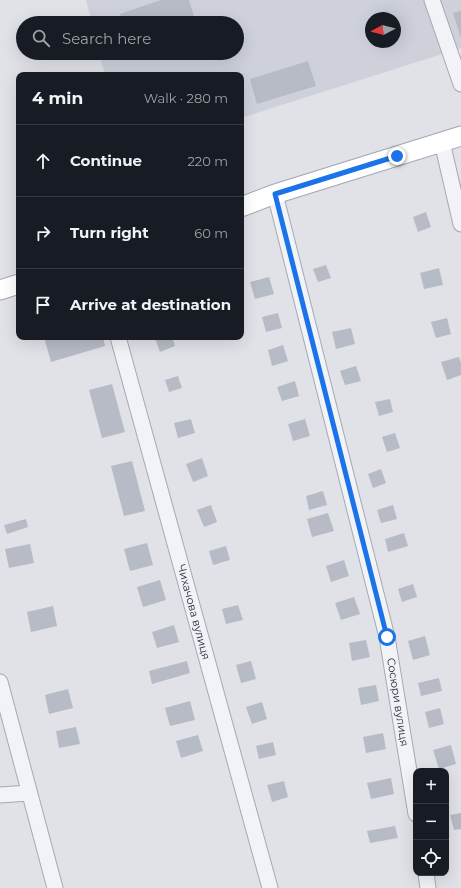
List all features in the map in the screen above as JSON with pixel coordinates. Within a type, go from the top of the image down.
[{"type":"main road","points":[[244,206],[275,194],[461,136]]},
{"type":"main road","points":[[0,290],[16,285]]},
{"type":"street","points":[[432,0],[461,84]]},
{"type":"street","points":[[442,142],[461,224]]},
{"type":"street","name":"Сосюри вулиця","points":[[275,194],[387,637],[414,804]]},
{"type":"street","name":"Чихачова вулиця","points":[[119,340],[270,888]]},
{"type":"street","points":[[0,682],[55,888]]},
{"type":"street","points":[[0,795],[29,793]]},
{"type":"street","points":[[426,876],[428,888]]},
{"type":"shaded area","points":[[86,0],[461,0],[461,48],[244,117],[244,72],[104,72],[101,60],[244,60],[244,16],[90,16]]},
{"type":"building","points":[[161,0],[189,0],[194,16],[121,16],[120,14]]},
{"type":"building","points":[[461,11],[461,38],[453,13]]},
{"type":"building","points":[[308,61],[316,86],[257,104],[250,79]]},
{"type":"building","points":[[426,212],[431,227],[418,232],[413,217]]},
{"type":"building","points":[[326,265],[331,278],[318,282],[313,269]]},
{"type":"building","points":[[439,268],[443,285],[424,289],[420,273]]},
{"type":"building","points":[[269,277],[274,294],[255,299],[250,282]]},
{"type":"building","points":[[278,313],[282,328],[266,332],[262,317]]},
{"type":"building","points":[[447,318],[451,334],[436,338],[431,322]]},
{"type":"building","points":[[351,328],[355,344],[336,349],[332,332]]},
{"type":"building","points":[[45,340],[104,340],[105,346],[51,362]]},
{"type":"building","points":[[156,340],[173,340],[175,346],[160,352]]},
{"type":"building","points":[[283,345],[288,361],[272,366],[268,350]]},
{"type":"building","points":[[459,357],[461,363],[461,375],[447,380],[441,362]]},
{"type":"building","points":[[356,366],[361,381],[345,385],[340,371]]},
{"type":"building","points":[[178,376],[182,388],[169,392],[165,380]]},
{"type":"building","points":[[295,381],[299,396],[282,401],[277,387]]},
{"type":"building","points":[[112,384],[125,432],[102,438],[89,390]]},
{"type":"building","points":[[390,399],[393,412],[379,416],[375,402]]},
{"type":"building","points":[[191,419],[195,433],[178,438],[174,423]]},
{"type":"building","points":[[305,419],[310,436],[293,441],[288,424]]},
{"type":"building","points":[[395,433],[400,448],[387,452],[382,437]]},
{"type":"building","points":[[202,458],[208,476],[193,482],[186,464]]},
{"type":"building","points":[[132,461],[145,511],[124,516],[111,466]]},
{"type":"building","points":[[381,469],[386,483],[373,488],[368,474]]},
{"type":"building","points":[[323,491],[327,505],[309,510],[306,496]]},
{"type":"building","points":[[211,505],[217,522],[204,527],[197,510]]},
{"type":"building","points":[[393,505],[397,519],[381,523],[377,510]]},
{"type":"building","points":[[328,513],[334,531],[312,537],[307,519]]},
{"type":"building","points":[[26,519],[28,527],[7,534],[4,525]]},
{"type":"building","points":[[404,533],[408,546],[388,552],[385,539]]},
{"type":"building","points":[[147,543],[153,565],[130,571],[124,549]]},
{"type":"building","points":[[30,544],[34,563],[9,568],[5,549]]},
{"type":"building","points":[[226,546],[230,560],[213,565],[209,551]]},
{"type":"building","points":[[344,560],[349,576],[331,582],[326,566]]},
{"type":"building","points":[[160,580],[166,600],[143,607],[137,587]]},
{"type":"building","points":[[413,584],[417,597],[402,602],[398,589]]},
{"type":"building","points":[[354,597],[360,614],[341,620],[335,603]]},
{"type":"building","points":[[238,605],[243,620],[226,624],[222,609]]},
{"type":"building","points":[[53,606],[57,626],[31,632],[27,612]]},
{"type":"building","points":[[174,625],[179,642],[157,648],[152,632]]},
{"type":"building","points":[[425,636],[430,655],[413,660],[408,641]]},
{"type":"building","points":[[366,640],[370,657],[352,661],[349,643]]},
{"type":"building","points":[[187,661],[190,673],[152,684],[149,671]]},
{"type":"building","points":[[251,661],[256,679],[241,683],[236,665]]},
{"type":"building","points":[[439,678],[442,691],[421,696],[418,683]]},
{"type":"building","points":[[376,685],[379,701],[361,705],[358,688]]},
{"type":"building","points":[[68,689],[73,708],[49,714],[45,695]]},
{"type":"building","points":[[190,701],[195,720],[170,726],[165,708]]},
{"type":"building","points":[[262,702],[267,719],[252,724],[246,707]]},
{"type":"building","points":[[440,708],[444,724],[429,728],[425,712]]},
{"type":"building","points":[[76,727],[80,744],[59,748],[56,731]]},
{"type":"building","points":[[383,733],[386,749],[366,753],[363,737]]},
{"type":"building","points":[[198,735],[203,751],[181,758],[176,741]]},
{"type":"building","points":[[273,742],[276,755],[259,759],[256,746]]},
{"type":"building","points":[[451,745],[456,764],[439,768],[433,750]]},
{"type":"building","points":[[391,778],[394,794],[371,799],[367,783]]},
{"type":"building","points":[[284,781],[288,797],[272,802],[267,785]]},
{"type":"building","points":[[461,813],[461,829],[454,830],[450,815]]},
{"type":"building","points":[[395,826],[398,838],[370,843],[367,831]]},
{"type":"route","points":[[387,637],[275,194],[397,156]]}]
